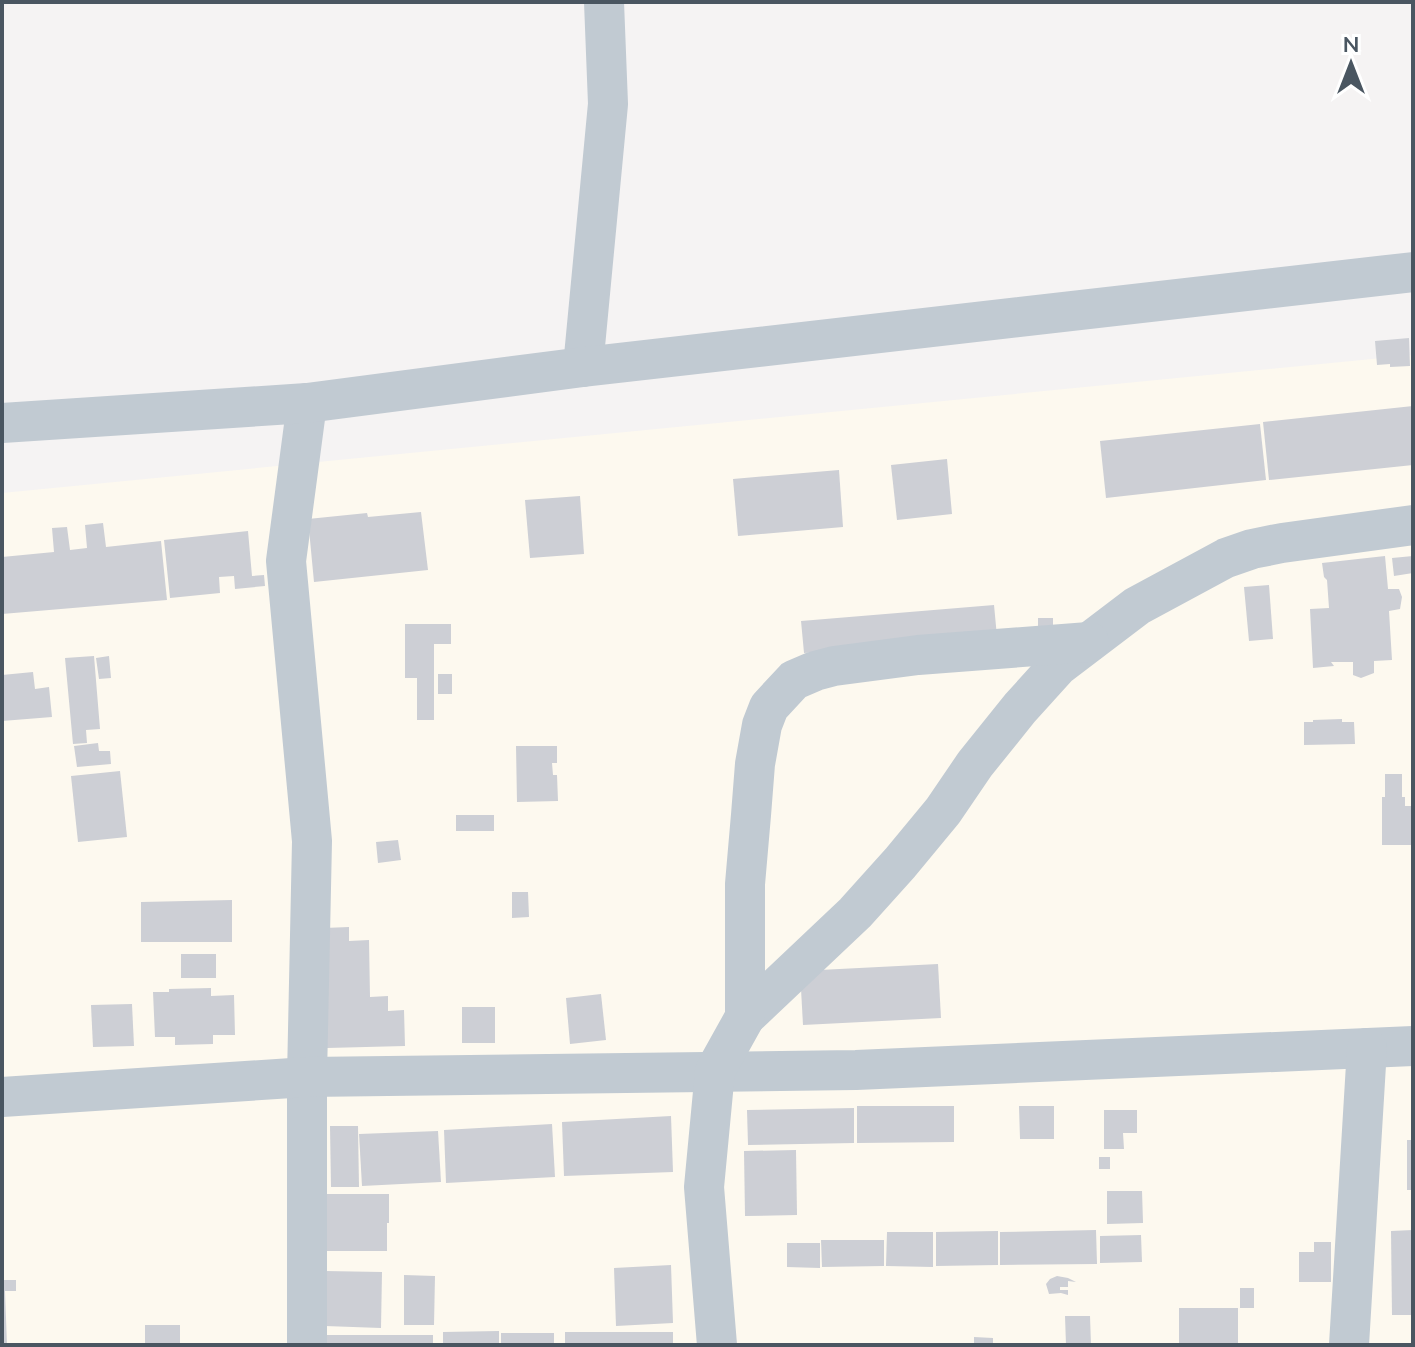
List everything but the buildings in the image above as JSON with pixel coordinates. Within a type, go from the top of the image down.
[{"type":"street","points":[[583,367],[608,104],[604,2]]},
{"type":"street","points":[[2,423],[307,403],[583,367],[1413,272]]},
{"type":"street","points":[[307,403],[286,561],[312,841],[307,1077],[307,1345]]},
{"type":"street","points":[[717,1345],[704,1187],[715,1071],[745,1017],[855,913],[900,863],[943,811],[975,764],[1058,666],[1137,606],[1226,558],[1252,549],[1413,525]]},
{"type":"street","points":[[745,1017],[745,884],[755,764],[762,725],[769,707],[778,696],[794,680],[834,666],[918,655],[1089,642]]},
{"type":"street","points":[[2,1097],[307,1077],[856,1070],[1413,1046]]},
{"type":"street","points":[[1349,1345],[1367,1048]]},
{"type":"shaded area","points":[[1413,355],[1413,1345],[2,1345],[2,493]]}]
